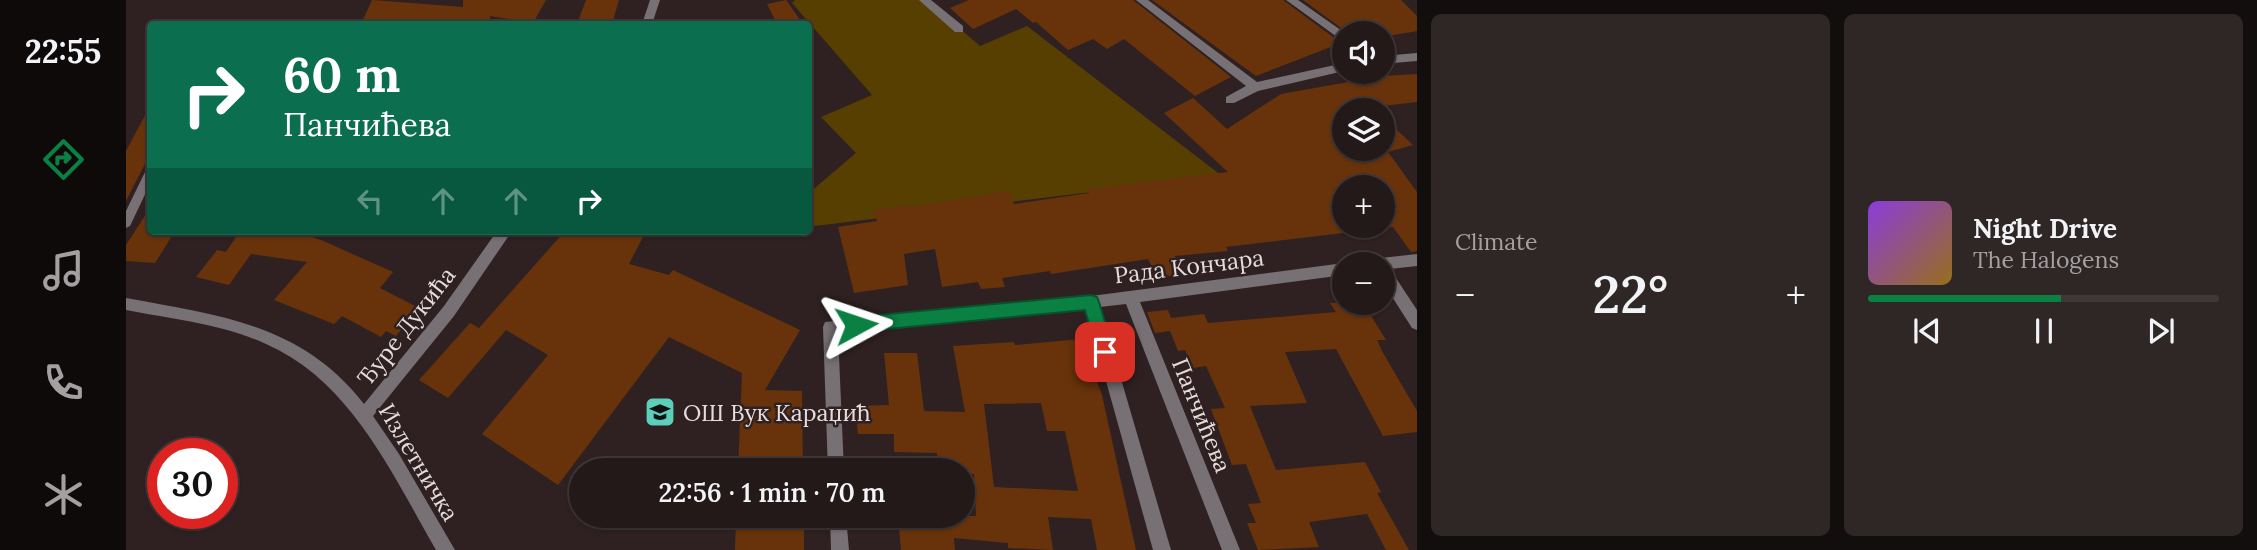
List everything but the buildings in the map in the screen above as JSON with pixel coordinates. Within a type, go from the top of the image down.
[{"type":"street","points":[[648,21],[655,0]]},
{"type":"street","points":[[924,0],[958,29]]},
{"type":"street","points":[[1140,0],[1255,87]]},
{"type":"street","points":[[1291,0],[1332,29]]},
{"type":"street","points":[[1395,59],[1417,57]]},
{"type":"street","points":[[1230,100],[1255,87],[1332,70]]},
{"type":"street","name":"Ђуре Дукића","points":[[365,414],[449,311],[502,235]]},
{"type":"street","points":[[1395,264],[1417,260]]},
{"type":"street","name":"Рада Кончара","points":[[835,458],[830,327],[1091,302],[1332,271]]},
{"type":"street","points":[[1395,287],[1417,323]]},
{"type":"street","name":"Панчићева","points":[[1131,297],[1231,550]]},
{"type":"street","points":[[1091,302],[1162,550]]},
{"type":"street","name":"Излетничка","points":[[126,304],[231,325],[273,339],[313,361],[365,414],[446,550]]},
{"type":"street","points":[[839,528],[840,550]]},
{"type":"lane","points":[[126,222],[147,179]]},
{"type":"shaded area","points":[[795,0],[927,0],[980,46],[1027,26],[1222,176],[815,226],[812,224],[812,190],[856,153],[821,117],[872,95],[812,26],[812,21],[808,21],[792,3]]},
{"type":"place","name":"ОШ Вук Караџић","points":[[660,412]]},
{"type":"route","points":[[856,325],[1091,302],[1105,352]]}]
